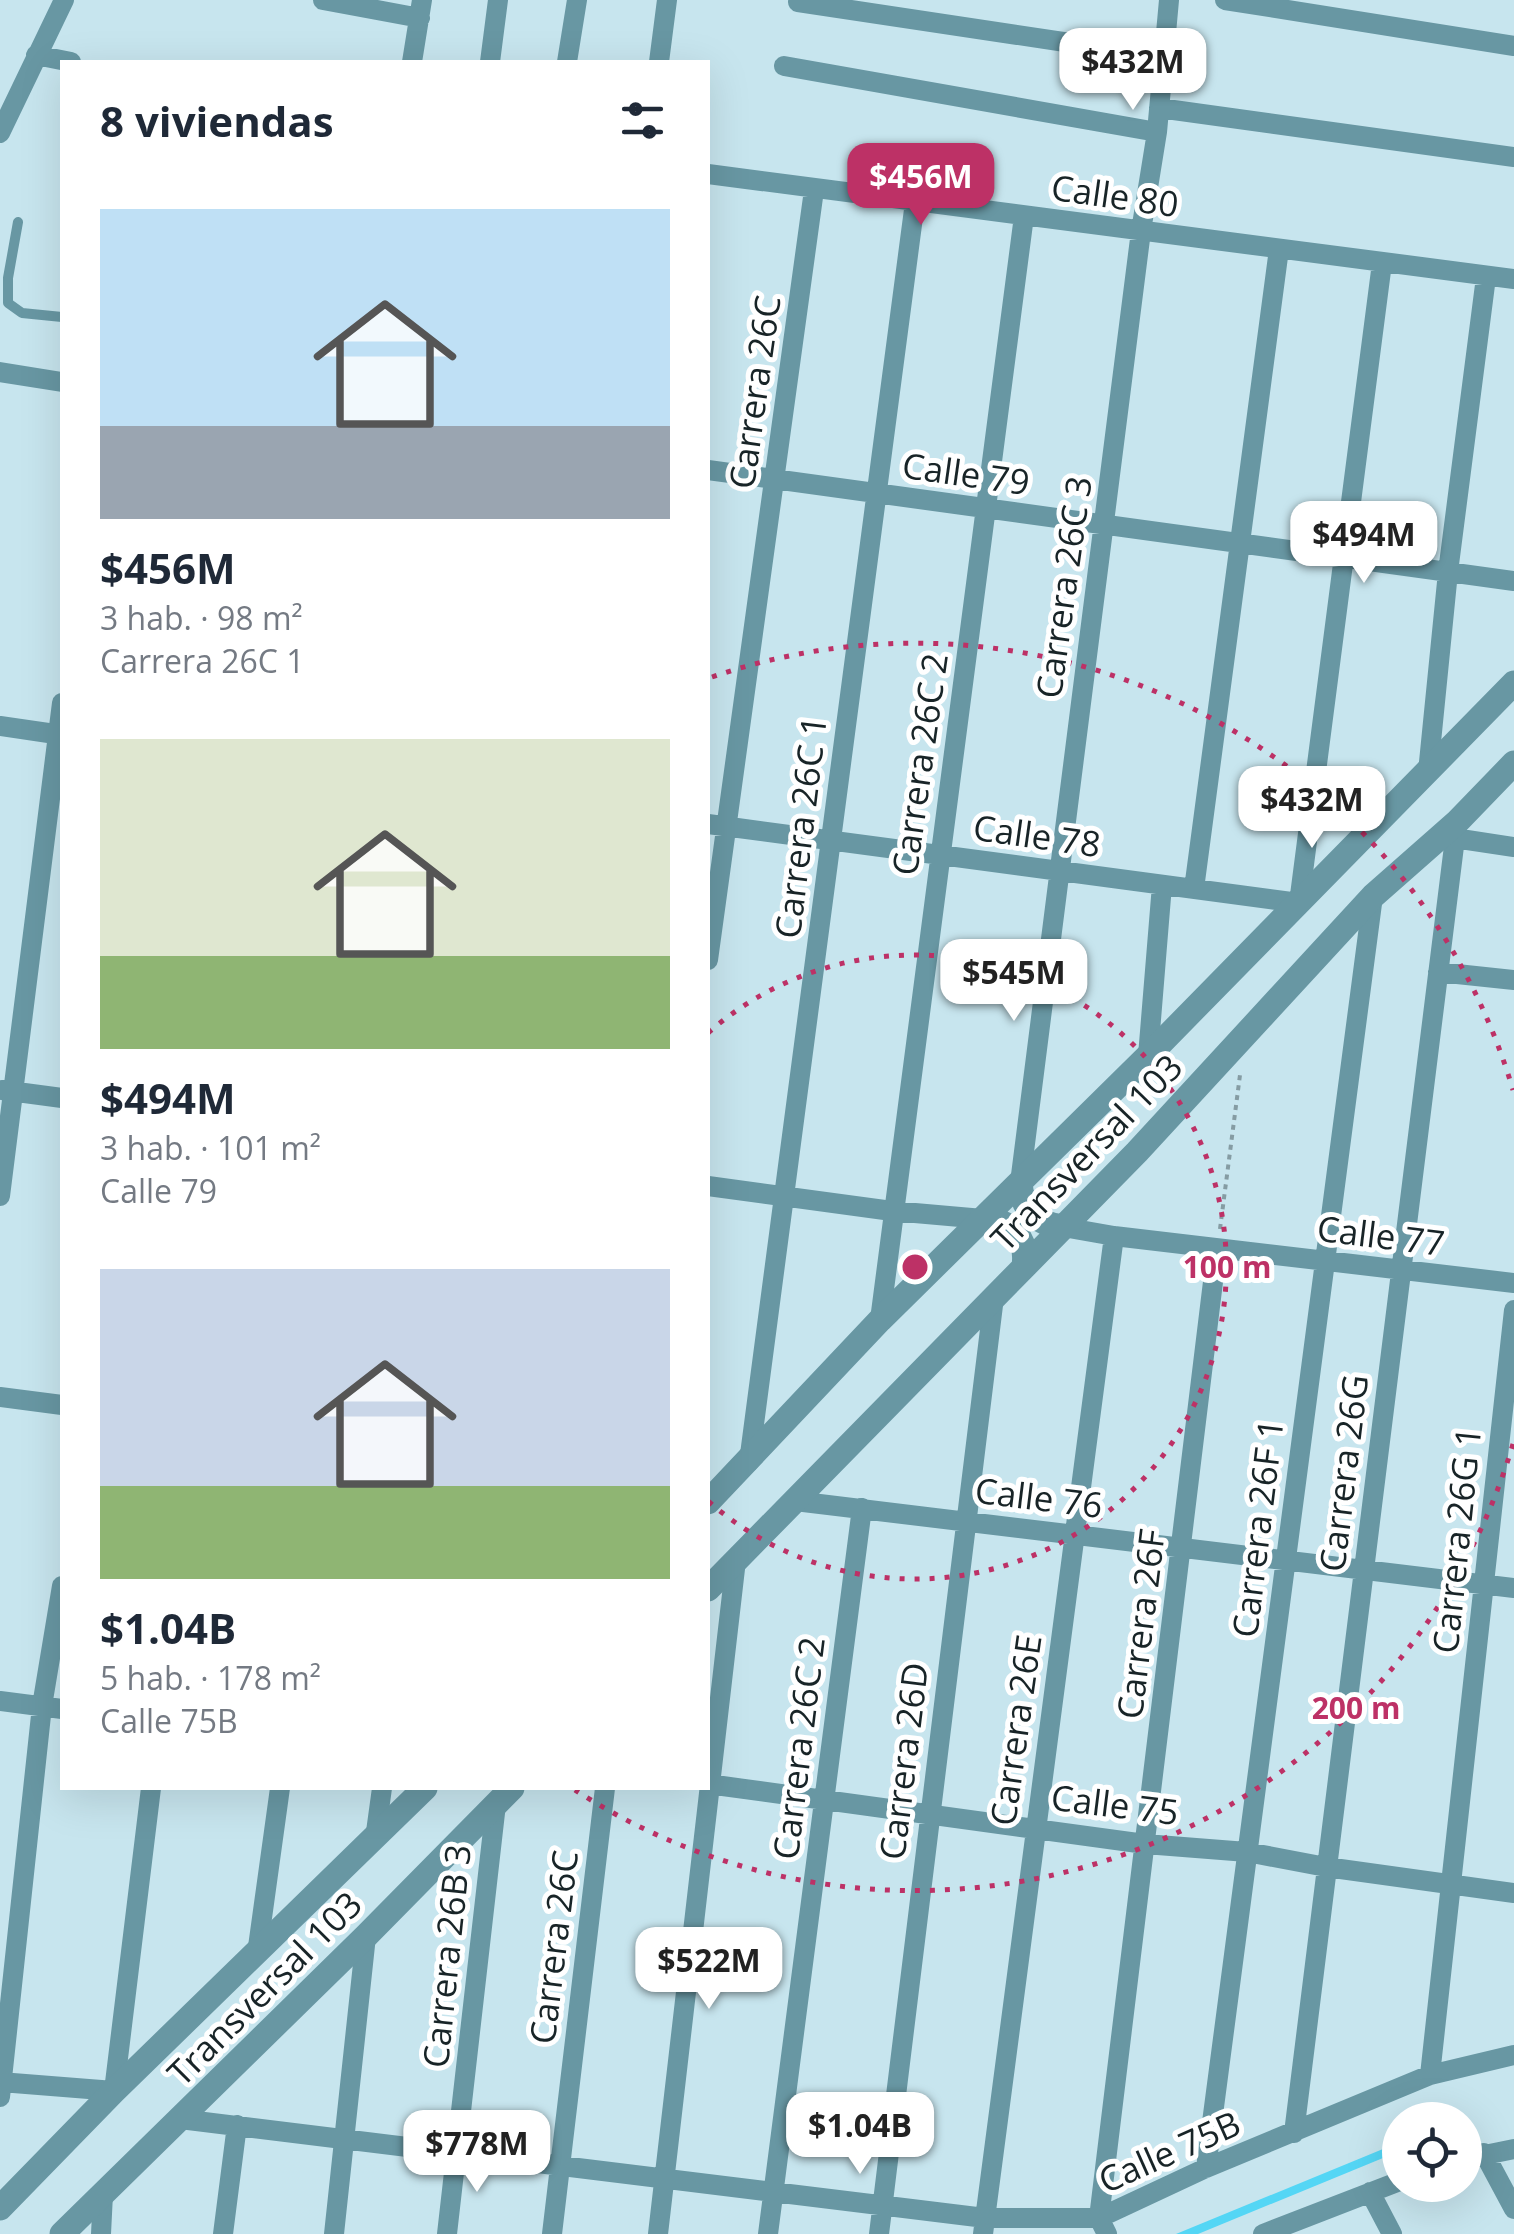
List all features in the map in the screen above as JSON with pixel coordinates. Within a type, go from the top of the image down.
[{"type":"street","points":[[0,133],[64,0]]},
{"type":"street","points":[[323,0],[421,9],[412,60]]},
{"type":"street","points":[[490,60],[498,0]]},
{"type":"street","points":[[566,60],[577,0]]},
{"type":"street","points":[[659,60],[667,0]]},
{"type":"street","name":"Carrera 26C 3","points":[[1020,1183],[1057,870],[1156,132],[1169,0]]},
{"type":"street","points":[[1225,0],[1514,46]]},
{"type":"street","points":[[798,2],[1164,57]]},
{"type":"street","points":[[36,55],[62,60]]},
{"type":"street","points":[[784,66],[1156,132]]},
{"type":"street","points":[[1159,108],[1514,157]]},
{"type":"street","name":"Calle 80","points":[[710,174],[1514,279]]},
{"type":"street","name":"Carrera 26C","points":[[710,930],[717,826],[774,481],[814,190]]},
{"type":"street","name":"Carrera 26C 1","points":[[749,1462],[915,202]]},
{"type":"street","name":"Carrera 26C 2","points":[[880,1320],[1024,216]]},
{"type":"street","points":[[1194,889],[1279,250]]},
{"type":"street","points":[[1298,903],[1382,263]]},
{"type":"street","points":[[1428,772],[1448,572],[1486,277]]},
{"type":"street","points":[[0,372],[60,382]]},
{"type":"street","name":"Calle 79","points":[[710,470],[1514,581]]},
{"type":"street","name":"Transversal 103","points":[[711,1495],[749,1462],[880,1320],[1148,1056],[1514,683]]},
{"type":"street","points":[[0,726],[60,734]]},
{"type":"street","points":[[0,1196],[6,1091],[60,740]]},
{"type":"street","name":"Transversal 103","points":[[710,1587],[1062,1227],[1373,896],[1456,830],[1514,763]]},
{"type":"street","name":"Calle 78","points":[[717,826],[1298,903]]},
{"type":"street","points":[[1456,830],[1514,847]]},
{"type":"street","name":"Carrera 26G","points":[[1294,2133],[1456,830]]},
{"type":"street","points":[[1148,1056],[1162,885]]},
{"type":"street","name":"Carrera 26F 1","points":[[1206,2168],[1373,896]]},
{"type":"street","points":[[1438,972],[1514,980]]},
{"type":"street","points":[[6,1091],[60,1098]]},
{"type":"street","points":[[1020,1183],[1027,1210],[1049,1226],[1062,1227]]},
{"type":"street","points":[[710,1186],[1004,1222],[1020,1236],[1024,1266]]},
{"type":"street","name":"Calle 77","points":[[1062,1227],[1514,1284]]},
{"type":"street","name":"Carrera 26E","points":[[984,2226],[1114,1236]]},
{"type":"street","name":"Carrera 26F","points":[[1103,2226],[1218,1248]]},
{"type":"street","name":"Carrera 26D","points":[[878,2234],[994,1297]]},
{"type":"street","name":"Carrera 26G 1","points":[[1430,2075],[1514,1310]]},
{"type":"street","points":[[0,1397],[60,1406]]},
{"type":"street","name":"Calle 76","points":[[794,1501],[1514,1588]]},
{"type":"street","name":"Carrera 26C 2","points":[[768,2234],[862,1508]]},
{"type":"street","points":[[710,1776],[736,1560]]},
{"type":"street","points":[[60,1610],[52,1708],[1,2087],[114,2092],[151,1790]]},
{"type":"street","points":[[0,1701],[52,1708]]},
{"type":"street","name":"Calle 75","points":[[710,1784],[1145,1844],[1248,1852],[1514,1893]]},
{"type":"street","points":[[258,1954],[280,1790]]},
{"type":"street","points":[[376,1839],[382,1790]]},
{"type":"street","name":"Transversal 103","points":[[0,2208],[424,1790]]},
{"type":"street","name":"Carrera 26C","points":[[552,2234],[605,1790]]},
{"type":"street","points":[[658,2234],[708,1790]]},
{"type":"street","name":"Transversal 103","points":[[62,2234],[504,1796]]},
{"type":"street","name":"Carrera 26B 3","points":[[447,2234],[504,1796]]},
{"type":"street","points":[[334,2234],[366,1936]]},
{"type":"street","name":"Calle 75B","points":[[180,2119],[882,2205],[984,2226],[1103,2226],[1206,2168],[1430,2075],[1514,2055]]},
{"type":"street","points":[[223,2234],[238,2126]]},
{"type":"street","points":[[1482,2155],[1514,2149]]},
{"type":"street","points":[[1482,2166],[1514,2209]]},
{"type":"street","points":[[1263,2234],[1382,2188]]},
{"type":"street","points":[[1370,2192],[1392,2234]]},
{"type":"street","points":[[101,2234],[103,2194]]},
{"type":"lane","points":[[18,222],[8,302],[22,313],[60,317]]},
{"type":"path","points":[[1218,1248],[1240,1076]]},
{"type":"water","points":[[1382,2149],[1382,2158],[1198,2234],[1176,2234]]}]
